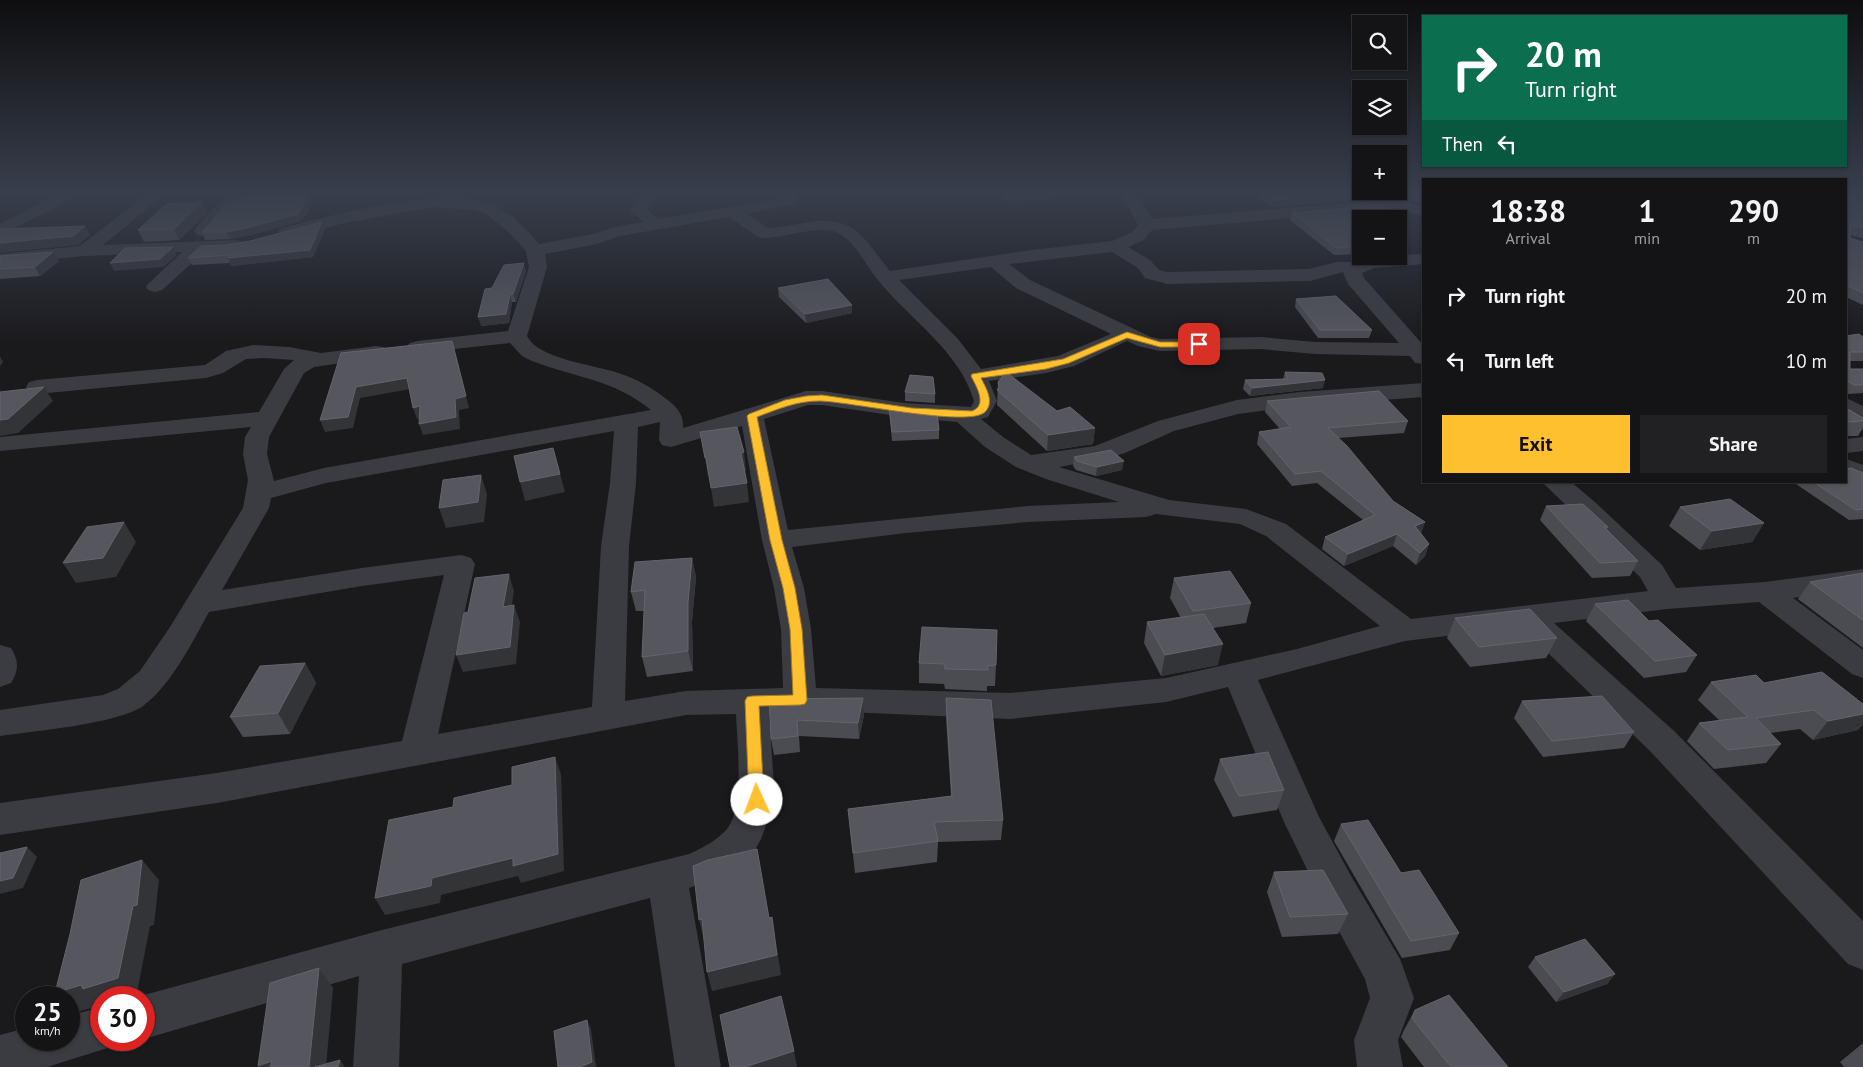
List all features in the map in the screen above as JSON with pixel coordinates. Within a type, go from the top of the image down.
[{"type":"street","points":[[85,251],[94,244]]},
{"type":"street","points":[[155,286],[194,244]]},
{"type":"street","points":[[0,259],[85,251],[191,248],[241,244]]},
{"type":"street","points":[[529,244],[535,250],[538,267],[517,336],[523,347],[543,358],[612,378],[641,391],[660,404],[672,418],[671,440],[752,416],[788,402],[806,398],[822,398],[912,410],[962,414],[980,412],[985,405],[984,394],[963,356],[885,277],[858,244]]},
{"type":"street","points":[[535,250],[570,244]]},
{"type":"street","points":[[885,277],[1120,244]]},
{"type":"street","points":[[1115,246],[1144,264],[1152,274],[1167,278],[1310,276],[1337,267],[1355,267],[1422,259]]},
{"type":"street","points":[[996,261],[1023,284],[1146,342],[1160,345],[1243,343],[1419,355]]},
{"type":"street","points":[[1355,267],[1352,272],[1355,280],[1419,355]]},
{"type":"street","points":[[975,376],[1046,366],[1066,361],[1127,334]]},
{"type":"street","points":[[0,723],[107,708],[130,698],[151,679],[200,604],[256,508],[261,480],[255,445],[257,437],[295,368],[308,361],[320,359],[517,336]]},
{"type":"street","points":[[37,388],[206,370],[221,366],[232,356],[240,354],[281,352],[304,354],[320,359]]},
{"type":"street","points":[[1025,462],[1080,457],[1099,453],[1116,448],[1166,426],[1237,407],[1340,395],[1422,390]]},
{"type":"street","points":[[1847,406],[1863,416]]},
{"type":"street","points":[[260,493],[324,476],[668,414]]},
{"type":"street","points":[[962,414],[994,442],[1025,462],[1055,474],[1166,508]]},
{"type":"street","points":[[752,416],[776,540],[789,588],[796,629],[800,700]]},
{"type":"street","points":[[0,444],[268,418]]},
{"type":"street","points":[[608,717],[615,546],[623,483],[626,421]]},
{"type":"street","points":[[1847,446],[1863,444]]},
{"type":"street","points":[[1847,467],[1863,476]]},
{"type":"street","points":[[1556,483],[1587,509],[1652,572],[1667,599]]},
{"type":"street","points":[[776,540],[906,525],[1028,514],[1166,508],[1246,517],[1276,530],[1405,630]]},
{"type":"street","points":[[200,604],[362,577],[461,564],[417,752]]},
{"type":"street","points":[[0,819],[217,788],[686,703],[846,700],[1010,706],[1166,690],[1297,660],[1405,630],[1667,599],[1765,592],[1863,578]]},
{"type":"street","points":[[1765,592],[1863,666]]},
{"type":"street","points":[[1528,616],[1662,741],[1863,950]]},
{"type":"street","points":[[0,656],[2,669],[0,674]]},
{"type":"street","points":[[1239,674],[1303,822],[1337,889],[1386,973],[1392,998],[1376,1040],[1380,1067]]},
{"type":"street","points":[[155,1014],[382,950],[694,870],[719,859],[742,839],[757,800],[752,701]]},
{"type":"street","points":[[667,877],[698,1067]]},
{"type":"street","points":[[376,1067],[382,950]]},
{"type":"street","points":[[0,1058],[24,1051]]},
{"type":"building","points":[[313,244],[310,250],[228,258],[229,255],[188,258],[201,246]]},
{"type":"building","points":[[1331,244],[1352,244],[1352,247],[1336,248]]},
{"type":"building","points":[[1847,244],[1863,244],[1863,293],[1847,285]]},
{"type":"building","points":[[173,247],[160,259],[110,263],[125,248]]},
{"type":"building","points":[[53,252],[35,267],[0,269],[0,256]]},
{"type":"building","points":[[524,263],[513,294],[510,294],[506,314],[478,317],[485,289],[492,288],[504,265]]},
{"type":"building","points":[[828,279],[852,305],[805,314],[778,288]]},
{"type":"building","points":[[1336,296],[1372,330],[1320,330],[1296,299]]},
{"type":"building","points":[[1859,334],[1863,337],[1863,352],[1850,352],[1850,369],[1863,369],[1863,385],[1854,385],[1847,381],[1847,336]]},
{"type":"building","points":[[452,341],[466,396],[455,399],[456,417],[419,424],[420,406],[413,408],[407,378],[356,387],[348,417],[320,420],[341,353]]},
{"type":"building","points":[[1006,372],[1057,411],[1070,407],[1095,428],[1048,435],[997,390],[999,387],[998,382]]},
{"type":"building","points":[[1285,372],[1322,373],[1325,380],[1252,388],[1245,380],[1288,379]]},
{"type":"building","points":[[910,375],[933,377],[935,394],[905,392]]},
{"type":"building","points":[[44,387],[8,419],[0,420],[0,392]]},
{"type":"building","points":[[1379,391],[1408,421],[1328,428],[1347,446],[1393,501],[1425,522],[1415,526],[1429,544],[1420,553],[1397,534],[1348,554],[1325,537],[1375,515],[1321,471],[1295,474],[1259,432],[1291,427],[1267,401]]},
{"type":"building","points":[[889,408],[937,413],[939,430],[892,432]]},
{"type":"building","points":[[1847,409],[1863,418],[1863,421],[1847,422]]},
{"type":"building","points":[[737,427],[744,452],[741,453],[747,483],[711,488],[700,432]]},
{"type":"building","points":[[553,448],[560,474],[520,482],[514,456]]},
{"type":"building","points":[[1111,450],[1124,461],[1097,467],[1077,461],[1074,457]]},
{"type":"building","points":[[1851,468],[1863,473],[1863,509],[1856,510],[1815,483],[1847,483],[1847,469]]},
{"type":"building","points":[[481,475],[478,502],[439,508],[443,480]]},
{"type":"building","points":[[1730,499],[1764,523],[1712,531],[1680,507]]},
{"type":"building","points":[[1583,504],[1608,527],[1604,527],[1638,561],[1600,563],[1546,506]]},
{"type":"building","points":[[124,522],[103,558],[63,563],[87,527]]},
{"type":"building","points":[[692,558],[688,602],[688,651],[642,657],[645,590],[631,592],[635,562]]},
{"type":"building","points":[[1230,571],[1251,603],[1193,611],[1174,578]]},
{"type":"building","points":[[1863,573],[1863,620],[1810,582]]},
{"type":"building","points":[[509,574],[503,607],[514,605],[510,647],[456,655],[464,613],[468,612],[475,578]]},
{"type":"building","points":[[1628,600],[1649,621],[1658,620],[1697,655],[1655,661],[1595,604]]},
{"type":"building","points":[[1530,609],[1557,638],[1479,647],[1455,618]]},
{"type":"building","points":[[1204,614],[1223,644],[1165,655],[1147,622]]},
{"type":"building","points":[[922,627],[997,630],[996,665],[987,666],[988,670],[945,669],[945,664],[919,663]]},
{"type":"building","points":[[305,663],[278,713],[230,717],[260,666]]},
{"type":"building","points":[[1822,672],[1863,704],[1863,714],[1828,721],[1814,710],[1756,718],[1781,744],[1728,750],[1699,723],[1748,717],[1711,682],[1756,675],[1764,683]]},
{"type":"building","points":[[1602,696],[1634,732],[1552,741],[1522,701]]},
{"type":"building","points":[[863,698],[858,723],[797,720],[798,736],[771,739],[769,699]]},
{"type":"building","points":[[946,698],[991,700],[1003,820],[934,822],[938,841],[853,853],[848,809],[952,796]]},
{"type":"building","points":[[1268,752],[1284,790],[1239,796],[1220,759]]},
{"type":"building","points":[[555,757],[558,854],[513,866],[513,858],[432,878],[431,886],[375,898],[389,820],[453,807],[454,798],[512,785],[512,767]]},
{"type":"building","points":[[1368,820],[1401,873],[1419,870],[1459,933],[1411,941],[1341,824]]},
{"type":"building","points":[[27,847],[13,878],[0,881],[0,853]]},
{"type":"building","points":[[757,849],[769,918],[772,917],[777,955],[707,972],[702,919],[699,920],[693,866],[708,860]]},
{"type":"building","points":[[142,860],[137,905],[133,906],[118,978],[83,989],[81,985],[57,986],[81,880]]},
{"type":"building","points":[[1323,870],[1348,914],[1290,917],[1274,872]]},
{"type":"building","points":[[1585,939],[1615,974],[1564,992],[1535,957]]},
{"type":"building","points":[[319,968],[309,1067],[270,1067],[272,1061],[258,1066],[270,983]]},
{"type":"building","points":[[1449,995],[1508,1067],[1451,1067],[1412,1018],[1415,1010]]},
{"type":"building","points":[[781,996],[794,1051],[745,1067],[730,1067],[720,1015]]},
{"type":"building","points":[[587,1020],[592,1062],[580,1067],[558,1067],[554,1031]]},
{"type":"building","points":[[340,1060],[338,1067],[315,1067]]},
{"type":"route","points":[[757,800],[752,701],[800,700],[796,629],[789,588],[776,540],[752,416],[775,406],[806,398],[822,398],[912,410],[973,414],[980,412],[985,405],[984,394],[975,376],[1046,366],[1066,361],[1127,334],[1146,342],[1160,345],[1199,344]]}]
